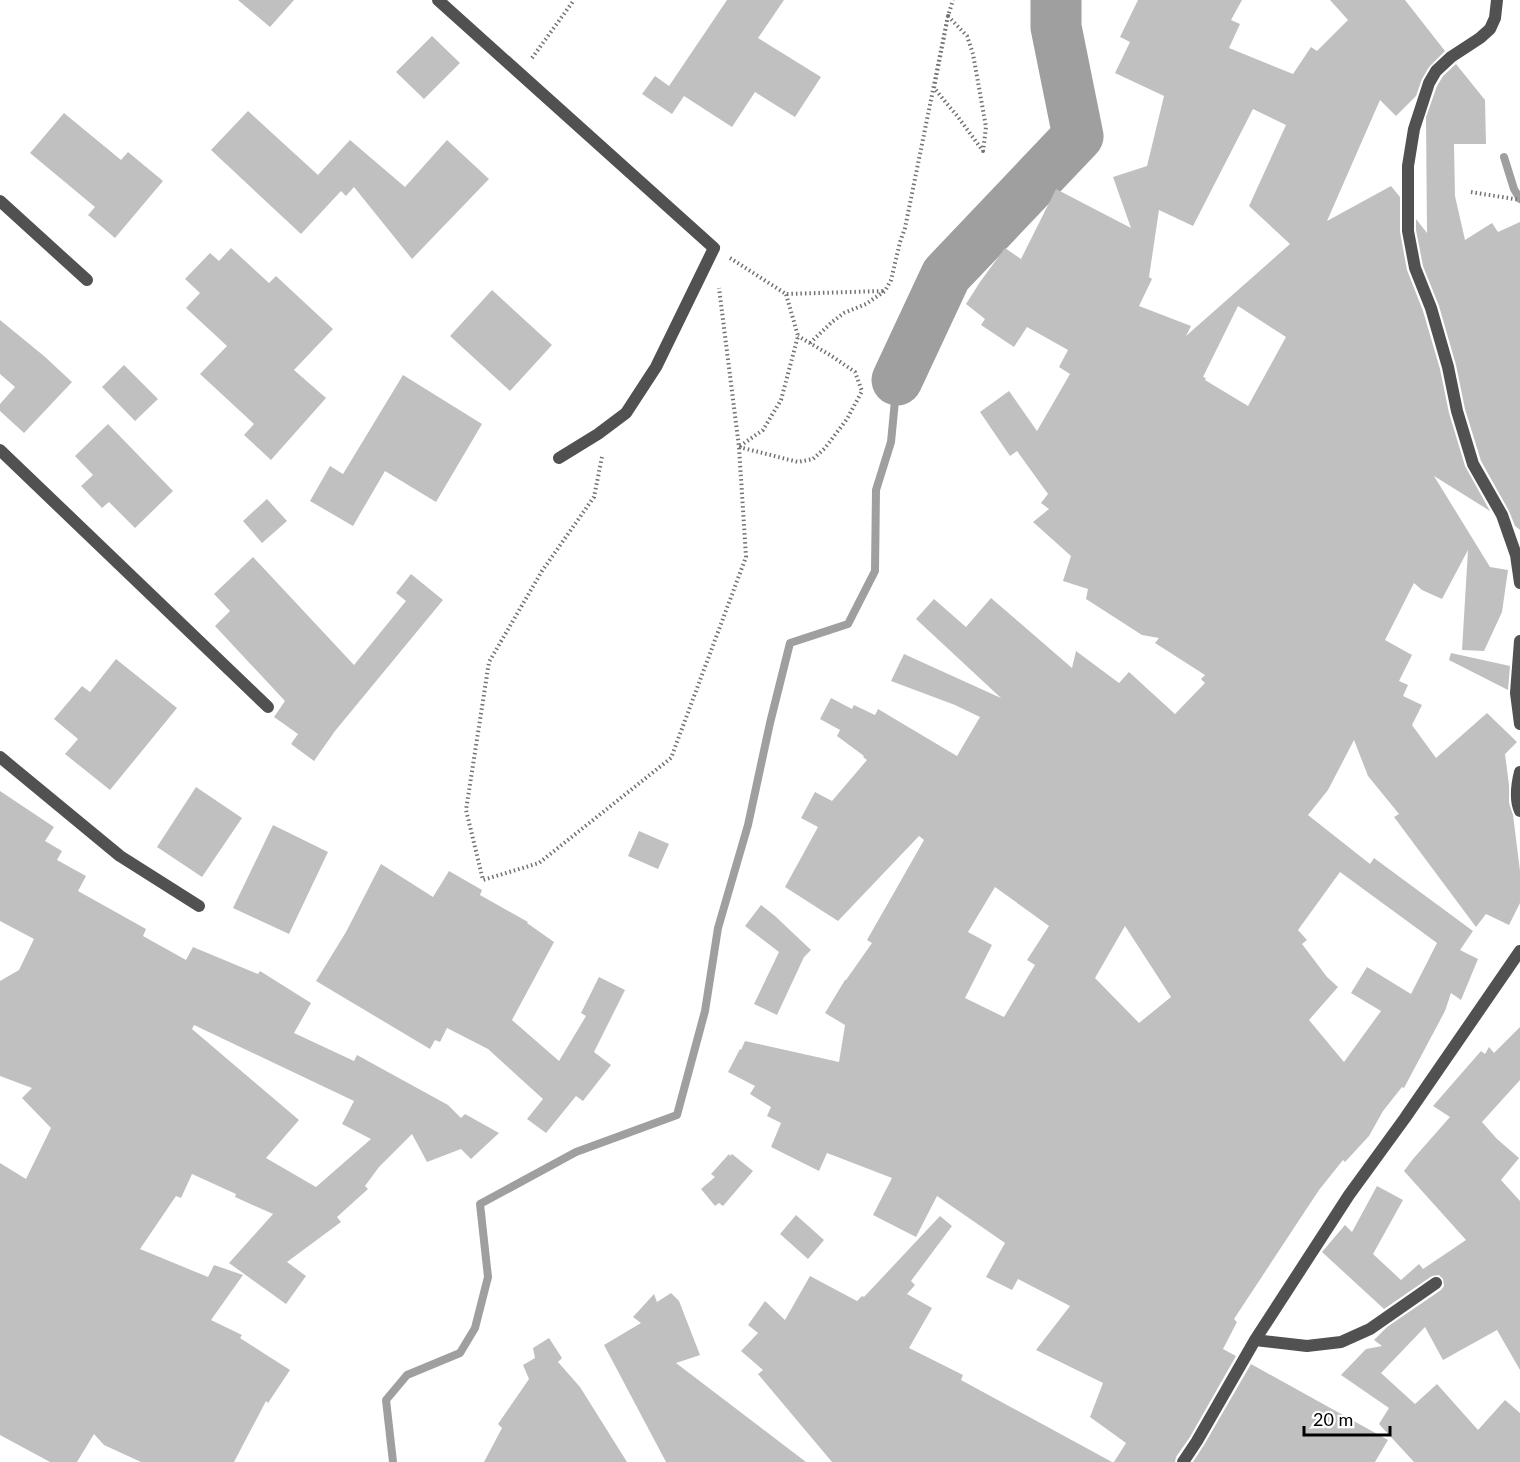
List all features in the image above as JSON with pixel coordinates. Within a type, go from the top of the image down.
[{"type":"street","points":[[438,0],[714,248],[656,367],[626,412],[598,434],[559,458]]},
{"type":"street","points":[[1497,0],[1495,18],[1490,29],[1480,39],[1451,57],[1436,71],[1429,82],[1414,129],[1407,166],[1408,231],[1414,268],[1431,308],[1473,464],[1502,515],[1516,555],[1520,583]]},
{"type":"street","points":[[0,201],[87,280]]},
{"type":"street","points":[[0,450],[268,707]]},
{"type":"street","points":[[1520,641],[1516,693],[1520,724]]},
{"type":"street","points":[[0,757],[120,856],[199,906]]},
{"type":"street","points":[[1520,772],[1517,782],[1520,811]]},
{"type":"street","points":[[1183,1462],[1254,1340],[1349,1195],[1520,951]]},
{"type":"street","points":[[1254,1340],[1307,1346],[1341,1342],[1370,1329],[1437,1283]]},
{"type":"path","points":[[520,74],[574,0]]},
{"type":"path","points":[[810,343],[844,313],[866,304],[885,291],[891,280],[905,228],[953,0]]},
{"type":"path","points":[[948,16],[967,36],[973,54],[986,127],[983,151],[934,88],[948,16]]},
{"type":"path","points":[[1471,192],[1520,200]]},
{"type":"path","points":[[714,248],[786,294],[885,291]]},
{"type":"path","points":[[609,426],[594,497],[542,572],[489,662],[466,810],[483,880],[539,863],[671,759],[746,558],[739,447],[718,283]]},
{"type":"path","points":[[739,447],[762,430],[781,400],[798,336],[786,294]]},
{"type":"path","points":[[739,447],[798,462],[813,459],[825,448],[847,419],[862,391],[855,372],[798,336]]},
{"type":"building","points":[[238,0],[294,0],[270,27]]},
{"type":"building","points":[[727,0],[784,0],[758,38],[821,77],[795,117],[755,92],[732,127],[684,96],[672,114],[642,94],[655,76],[669,86]]},
{"type":"building","points":[[1138,0],[1242,0],[1231,20],[1240,24],[1229,48],[1293,74],[1311,47],[1317,51],[1348,20],[1330,0],[1405,0],[1445,51],[1429,67],[1416,96],[1396,116],[1380,100],[1327,221],[1391,186],[1400,197],[1400,232],[1407,270],[1423,311],[1465,466],[1490,511],[1434,476],[1490,567],[1508,570],[1502,612],[1484,651],[1462,650],[1468,550],[1442,599],[1422,590],[1414,583],[1385,640],[1412,655],[1399,681],[1408,685],[1403,696],[1422,705],[1412,725],[1436,758],[1487,713],[1517,742],[1505,754],[1509,803],[1513,815],[1520,871],[1520,903],[1509,925],[1486,914],[1476,927],[1394,817],[1399,814],[1368,776],[1354,740],[1328,790],[1308,815],[1370,864],[1374,858],[1473,931],[1460,950],[1478,959],[1461,1000],[1451,993],[1445,1011],[1404,1088],[1402,1087],[1383,1111],[1369,1136],[1345,1162],[1343,1160],[1319,1190],[1234,1319],[1237,1322],[1223,1349],[1236,1356],[1175,1462],[1114,1462],[1126,1443],[1090,1417],[1103,1383],[1036,1350],[1070,1306],[1018,1279],[1012,1290],[986,1277],[1005,1243],[937,1196],[916,1237],[873,1215],[892,1178],[827,1153],[819,1171],[771,1147],[781,1123],[767,1116],[771,1107],[750,1094],[755,1086],[728,1072],[745,1041],[839,1062],[845,1025],[825,1013],[872,943],[867,940],[924,840],[919,836],[838,921],[785,887],[818,827],[801,818],[815,792],[832,801],[867,760],[837,736],[840,730],[820,719],[831,698],[852,709],[854,705],[875,715],[878,709],[957,756],[980,717],[891,681],[904,654],[1001,698],[916,619],[934,599],[966,627],[991,598],[1072,668],[1076,651],[1119,683],[1129,672],[1175,714],[1205,683],[1201,679],[1205,675],[1155,643],[1159,638],[1142,635],[1086,599],[1088,589],[1063,581],[1071,556],[1033,522],[1049,509],[1041,503],[1048,494],[1017,451],[1010,456],[980,412],[1009,391],[1037,431],[1070,374],[1059,367],[1068,350],[1027,327],[1014,347],[981,325],[985,319],[966,304],[1005,248],[1021,259],[1056,189],[1131,228],[1113,177],[1147,166],[1164,96],[1115,73],[1130,42],[1120,37]],"holes":[[[1253,109],[1286,125],[1249,206],[1290,244],[1186,336],[1191,326],[1139,306],[1152,279],[1149,277],[1159,210],[1193,226]],[[1238,306],[1286,337],[1248,406],[1203,377]],[[1340,872],[1437,943],[1411,994],[1367,967],[1351,993],[1381,1011],[1344,1062],[1309,1020],[1338,987],[1327,977],[1302,944],[1307,940],[1298,930]],[[995,887],[1049,926],[1027,960],[1035,965],[1004,1017],[965,998],[992,945],[968,932]],[[1125,926],[1171,997],[1139,1023],[1095,978]]]},
{"type":"building","points":[[432,36],[460,63],[424,99],[396,72]]},
{"type":"building","points":[[1456,64],[1485,100],[1486,144],[1454,144],[1455,196],[1465,240],[1492,223],[1498,232],[1520,222],[1520,530],[1515,526],[1481,461],[1465,409],[1456,365],[1439,306],[1423,266],[1416,230],[1416,219],[1427,233],[1426,117],[1437,86],[1443,76]]},
{"type":"building","points":[[248,111],[318,175],[350,140],[405,187],[447,140],[489,179],[412,259],[354,187],[346,196],[341,191],[301,234],[211,150]]},
{"type":"building","points":[[64,113],[121,160],[128,152],[163,181],[115,238],[88,215],[95,207],[30,153]]},
{"type":"building","points":[[231,248],[269,283],[276,276],[333,329],[294,370],[326,398],[271,460],[244,435],[254,424],[200,374],[227,346],[186,308],[200,293],[185,279],[210,253],[219,261]]},
{"type":"building","points":[[492,290],[552,345],[510,391],[450,336]]},
{"type":"building","points":[[0,320],[72,382],[24,433],[0,411],[0,404],[15,387],[0,374]]},
{"type":"building","points":[[124,365],[158,399],[135,421],[102,387]]},
{"type":"building","points":[[403,375],[482,424],[436,502],[385,471],[353,526],[310,501],[330,466],[343,474]]},
{"type":"building","points":[[108,424],[173,491],[135,528],[109,502],[102,508],[81,486],[93,475],[75,456]]},
{"type":"building","points":[[267,499],[287,521],[262,543],[243,521]]},
{"type":"building","points":[[253,557],[354,665],[406,601],[396,593],[411,574],[443,600],[335,731],[314,761],[291,744],[298,734],[274,717],[285,701],[215,626],[230,611],[214,594]]},
{"type":"building","points":[[1451,653],[1510,666],[1508,690],[1449,660]]},
{"type":"building","points":[[116,659],[177,708],[110,790],[65,754],[78,739],[54,719],[82,686],[90,692]]},
{"type":"building","points":[[196,787],[242,818],[202,877],[157,847]]},
{"type":"building","points":[[0,791],[54,827],[45,841],[62,851],[57,860],[86,876],[78,891],[146,929],[143,936],[186,960],[193,947],[258,974],[260,971],[311,1003],[294,1033],[354,1061],[357,1055],[448,1105],[461,1118],[465,1114],[499,1133],[471,1159],[461,1149],[427,1162],[412,1134],[379,1167],[365,1186],[368,1189],[337,1217],[341,1222],[287,1262],[306,1276],[286,1304],[229,1263],[273,1214],[192,1174],[181,1198],[176,1196],[140,1249],[208,1277],[214,1265],[243,1275],[211,1320],[242,1335],[240,1338],[290,1370],[268,1403],[266,1401],[234,1462],[141,1462],[104,1445],[94,1434],[77,1462],[50,1462],[0,1435],[0,1163],[26,1179],[51,1128],[22,1098],[32,1088],[0,1076],[0,981],[19,970],[34,939],[0,921]],"holes":[[[194,1025],[354,1101],[342,1124],[371,1139],[316,1187],[266,1158],[299,1120],[192,1029]]]},
{"type":"building","points":[[273,825],[328,852],[289,934],[233,908]]},
{"type":"building","points":[[639,831],[669,844],[658,869],[628,856]]},
{"type":"building","points":[[381,864],[433,897],[449,871],[482,890],[480,895],[528,922],[554,942],[512,1020],[559,1061],[586,1016],[581,1013],[599,977],[625,990],[594,1052],[611,1065],[583,1101],[576,1096],[546,1133],[527,1119],[543,1099],[488,1049],[447,1028],[440,1042],[435,1040],[430,1049],[316,981],[346,932]]},
{"type":"building","points":[[761,905],[811,950],[804,957],[777,1015],[754,1004],[779,952],[745,926]]},
{"type":"building","points":[[1520,1027],[1520,1080],[1482,1122],[1519,1158],[1501,1180],[1520,1201],[1520,1370],[1497,1330],[1443,1360],[1425,1327],[1381,1373],[1415,1404],[1437,1384],[1478,1430],[1505,1400],[1520,1413],[1520,1462],[1414,1462],[1379,1424],[1389,1408],[1341,1375],[1366,1349],[1382,1346],[1374,1340],[1387,1327],[1441,1290],[1444,1286],[1443,1279],[1439,1275],[1432,1276],[1384,1309],[1322,1252],[1345,1225],[1352,1232],[1377,1186],[1403,1200],[1373,1254],[1401,1280],[1419,1264],[1423,1269],[1466,1240],[1404,1171],[1450,1117],[1433,1106],[1481,1051],[1485,1054],[1489,1047],[1494,1053]]},
{"type":"building","points":[[729,1154],[753,1171],[723,1206],[719,1203],[715,1206],[701,1189],[715,1177],[711,1174]]},
{"type":"building","points":[[796,1215],[824,1240],[808,1259],[780,1234]]},
{"type":"building","points":[[940,1216],[952,1226],[911,1281],[915,1285],[907,1294],[932,1308],[909,1348],[963,1375],[961,1380],[1112,1462],[832,1462],[758,1374],[763,1370],[741,1351],[758,1333],[748,1325],[765,1301],[785,1320],[810,1276],[857,1301],[862,1296],[864,1297]]},
{"type":"building","points":[[671,1293],[679,1301],[700,1355],[676,1363],[806,1462],[666,1462],[604,1345],[641,1323],[633,1317],[654,1294],[657,1302]]},
{"type":"building","points":[[549,1338],[562,1358],[558,1362],[580,1387],[627,1462],[484,1462],[502,1428],[498,1424],[529,1379],[523,1365],[535,1358],[533,1348]]},
{"type":"building","points":[[1251,1364],[1388,1440],[1375,1462],[1193,1462]]},
{"type":"waterway","points":[[897,380],[946,275],[1078,136],[1056,27],[1056,0]]},
{"type":"waterway","points":[[1504,157],[1514,189],[1520,199]]},
{"type":"waterway","points":[[393,1462],[386,1400],[407,1375],[460,1353],[475,1328],[488,1277],[480,1204],[576,1152],[677,1115],[705,1011],[718,928],[748,825],[790,643],[848,624],[875,571],[876,490],[891,442],[897,380]]}]
